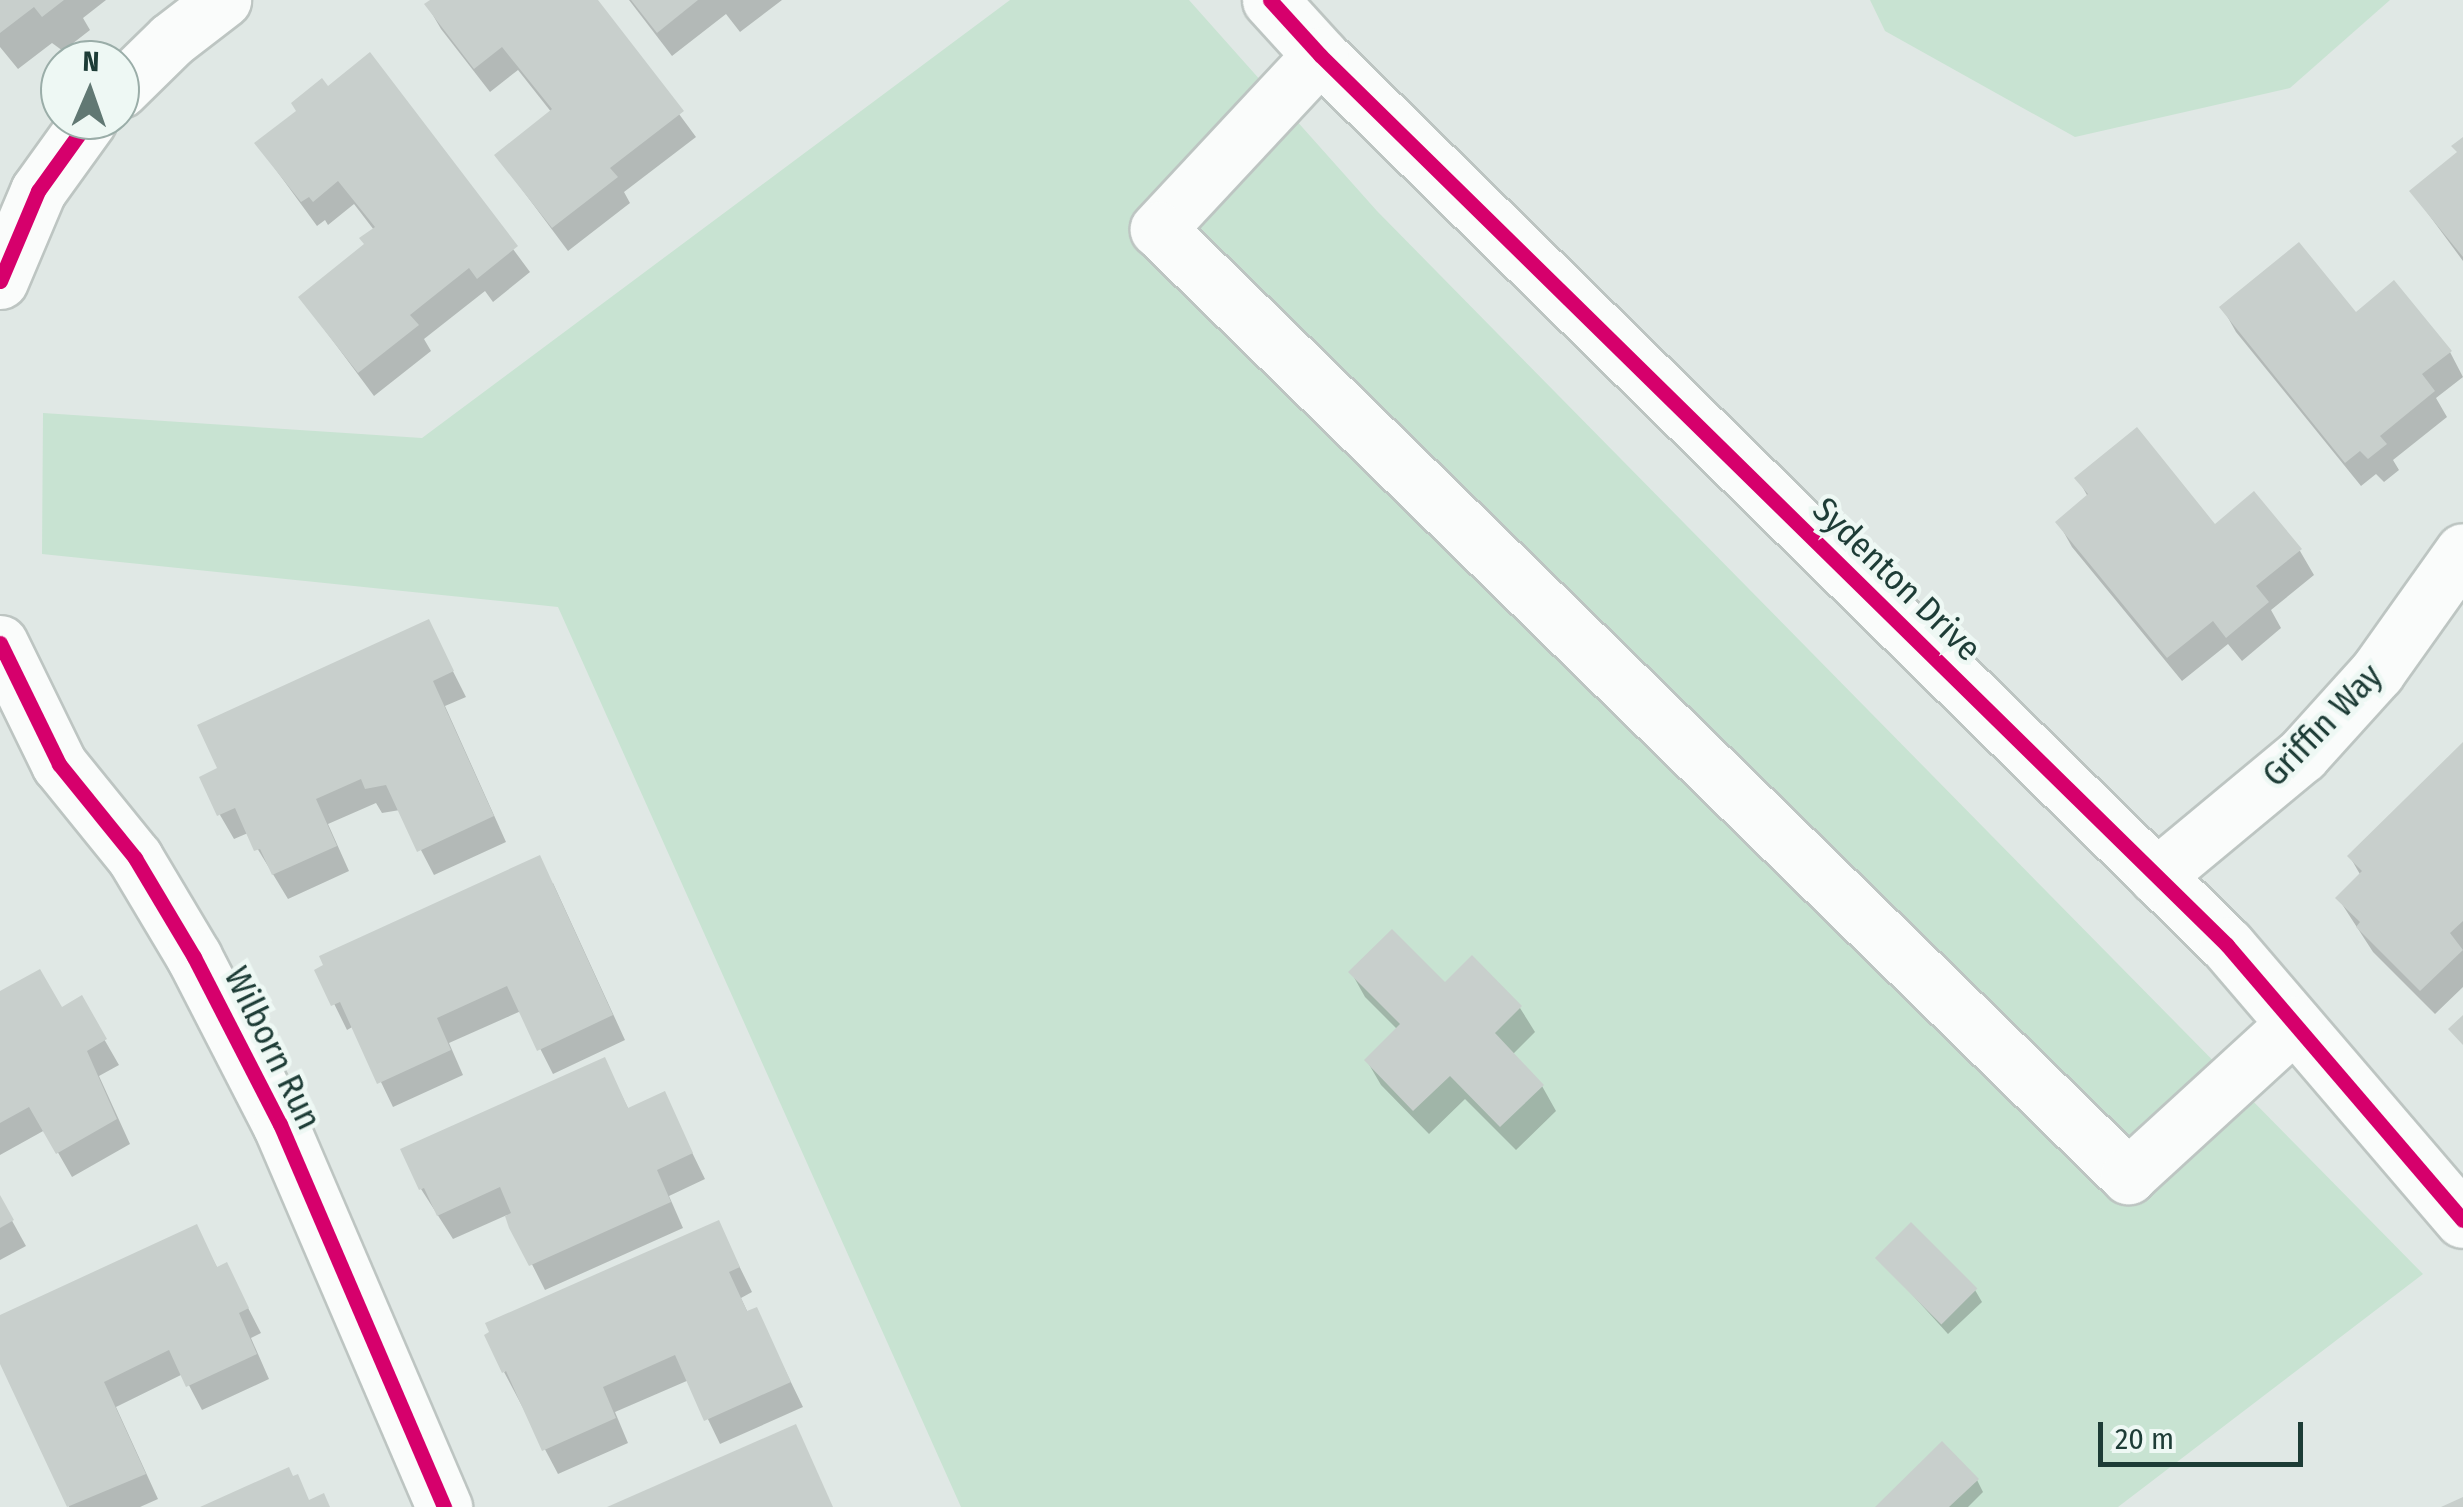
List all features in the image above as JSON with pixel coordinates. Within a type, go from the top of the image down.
[{"type":"street","points":[[140,70],[171,40],[223,0]]},
{"type":"street","name":"Sydenton Drive","points":[[1270,0],[1320,55],[2227,945],[2463,1220]]},
{"type":"street","points":[[1320,55],[1158,229],[2128,1176],[2294,1024]]},
{"type":"street","points":[[0,281],[38,191],[74,140]]},
{"type":"street","name":"Griffin Way","points":[[2156,876],[2302,755],[2377,672],[2463,551]]},
{"type":"street","name":"Wilborn Run","points":[[0,643],[59,764],[135,858],[280,1124],[444,1507]]},
{"type":"green space","points":[[1010,0],[1189,0],[1377,211],[2423,1274],[2118,1507],[961,1507],[558,607],[42,554],[43,413],[422,438]]},
{"type":"green space","points":[[1870,0],[2390,0],[2290,88],[2075,137],[1885,31]]},
{"type":"building","points":[[0,0],[64,0],[42,17],[34,7],[0,33]]},
{"type":"building","points":[[430,0],[598,0],[684,111],[610,168],[618,177],[552,228],[494,155],[552,109],[502,47],[474,69],[424,4]]},
{"type":"building","points":[[631,0],[698,0],[657,33]]},
{"type":"building","points":[[370,52],[518,246],[477,279],[469,268],[410,315],[419,325],[358,373],[298,297],[364,244],[359,238],[375,227],[338,181],[313,202],[309,197],[301,202],[254,143],[296,111],[291,103],[322,78],[328,86]]},
{"type":"building","points":[[2463,137],[2463,257],[2409,191],[2457,152],[2451,146]]},
{"type":"building","points":[[2299,242],[2356,312],[2394,280],[2452,351],[2422,374],[2435,391],[2380,436],[2387,444],[2368,459],[2360,451],[2345,463],[2219,307]]},
{"type":"building","points":[[2137,427],[2215,524],[2254,491],[2302,549],[2256,586],[2269,602],[2226,638],[2213,621],[2167,658],[2055,522],[2088,494],[2074,478]]},
{"type":"building","points":[[429,619],[454,671],[433,681],[494,816],[417,852],[386,785],[365,789],[361,779],[316,799],[337,846],[272,875],[260,849],[254,851],[235,808],[217,816],[199,777],[217,768],[197,725]]},
{"type":"building","points":[[2463,742],[2463,921],[2450,933],[2463,950],[2420,991],[2356,927],[2360,922],[2335,898],[2362,871],[2347,856]]},
{"type":"building","points":[[540,855],[613,1015],[537,1051],[507,986],[437,1018],[451,1050],[377,1084],[340,1002],[331,1006],[314,970],[323,965],[319,956]]},
{"type":"building","points":[[1392,929],[1445,982],[1472,955],[1522,1006],[1495,1033],[1544,1085],[1500,1127],[1450,1076],[1413,1111],[1364,1060],[1400,1024],[1348,972]]},
{"type":"building","points":[[40,969],[62,1007],[82,995],[107,1039],[87,1051],[117,1119],[56,1154],[29,1107],[0,1123],[0,991]]},
{"type":"building","points":[[2463,1015],[2463,1045],[2448,1029]]},
{"type":"building","points":[[605,1057],[628,1108],[665,1091],[693,1153],[657,1170],[671,1202],[529,1266],[509,1228],[505,1216],[511,1213],[500,1187],[437,1216],[424,1188],[419,1190],[400,1149]]},
{"type":"building","points":[[0,1195],[14,1220],[0,1228]]},
{"type":"building","points":[[719,1220],[740,1267],[729,1272],[747,1311],[757,1307],[791,1382],[704,1421],[675,1355],[603,1387],[616,1418],[542,1451],[506,1371],[502,1373],[484,1335],[489,1332],[485,1323]]},
{"type":"building","points":[[1911,1222],[1977,1288],[1941,1325],[1875,1258]]},
{"type":"building","points":[[197,1224],[217,1267],[227,1262],[249,1308],[239,1313],[257,1354],[186,1387],[169,1350],[104,1382],[146,1474],[67,1507],[0,1364],[0,1315]]},
{"type":"building","points":[[796,1424],[833,1507],[607,1507]]},
{"type":"building","points":[[1942,1441],[1979,1479],[1949,1507],[1875,1507]]},
{"type":"building","points":[[289,1467],[293,1476],[298,1474],[309,1500],[324,1493],[330,1507],[200,1507]]},
{"type":"building","points":[[2463,1497],[2463,1507],[2441,1507]]},
{"type":"cycle path","points":[[1270,0],[1320,55],[2227,945],[2463,1220]]},
{"type":"cycle path","points":[[0,281],[38,191],[75,140]]},
{"type":"cycle path","points":[[0,643],[59,764],[135,858],[194,957],[280,1124],[444,1507]]}]
